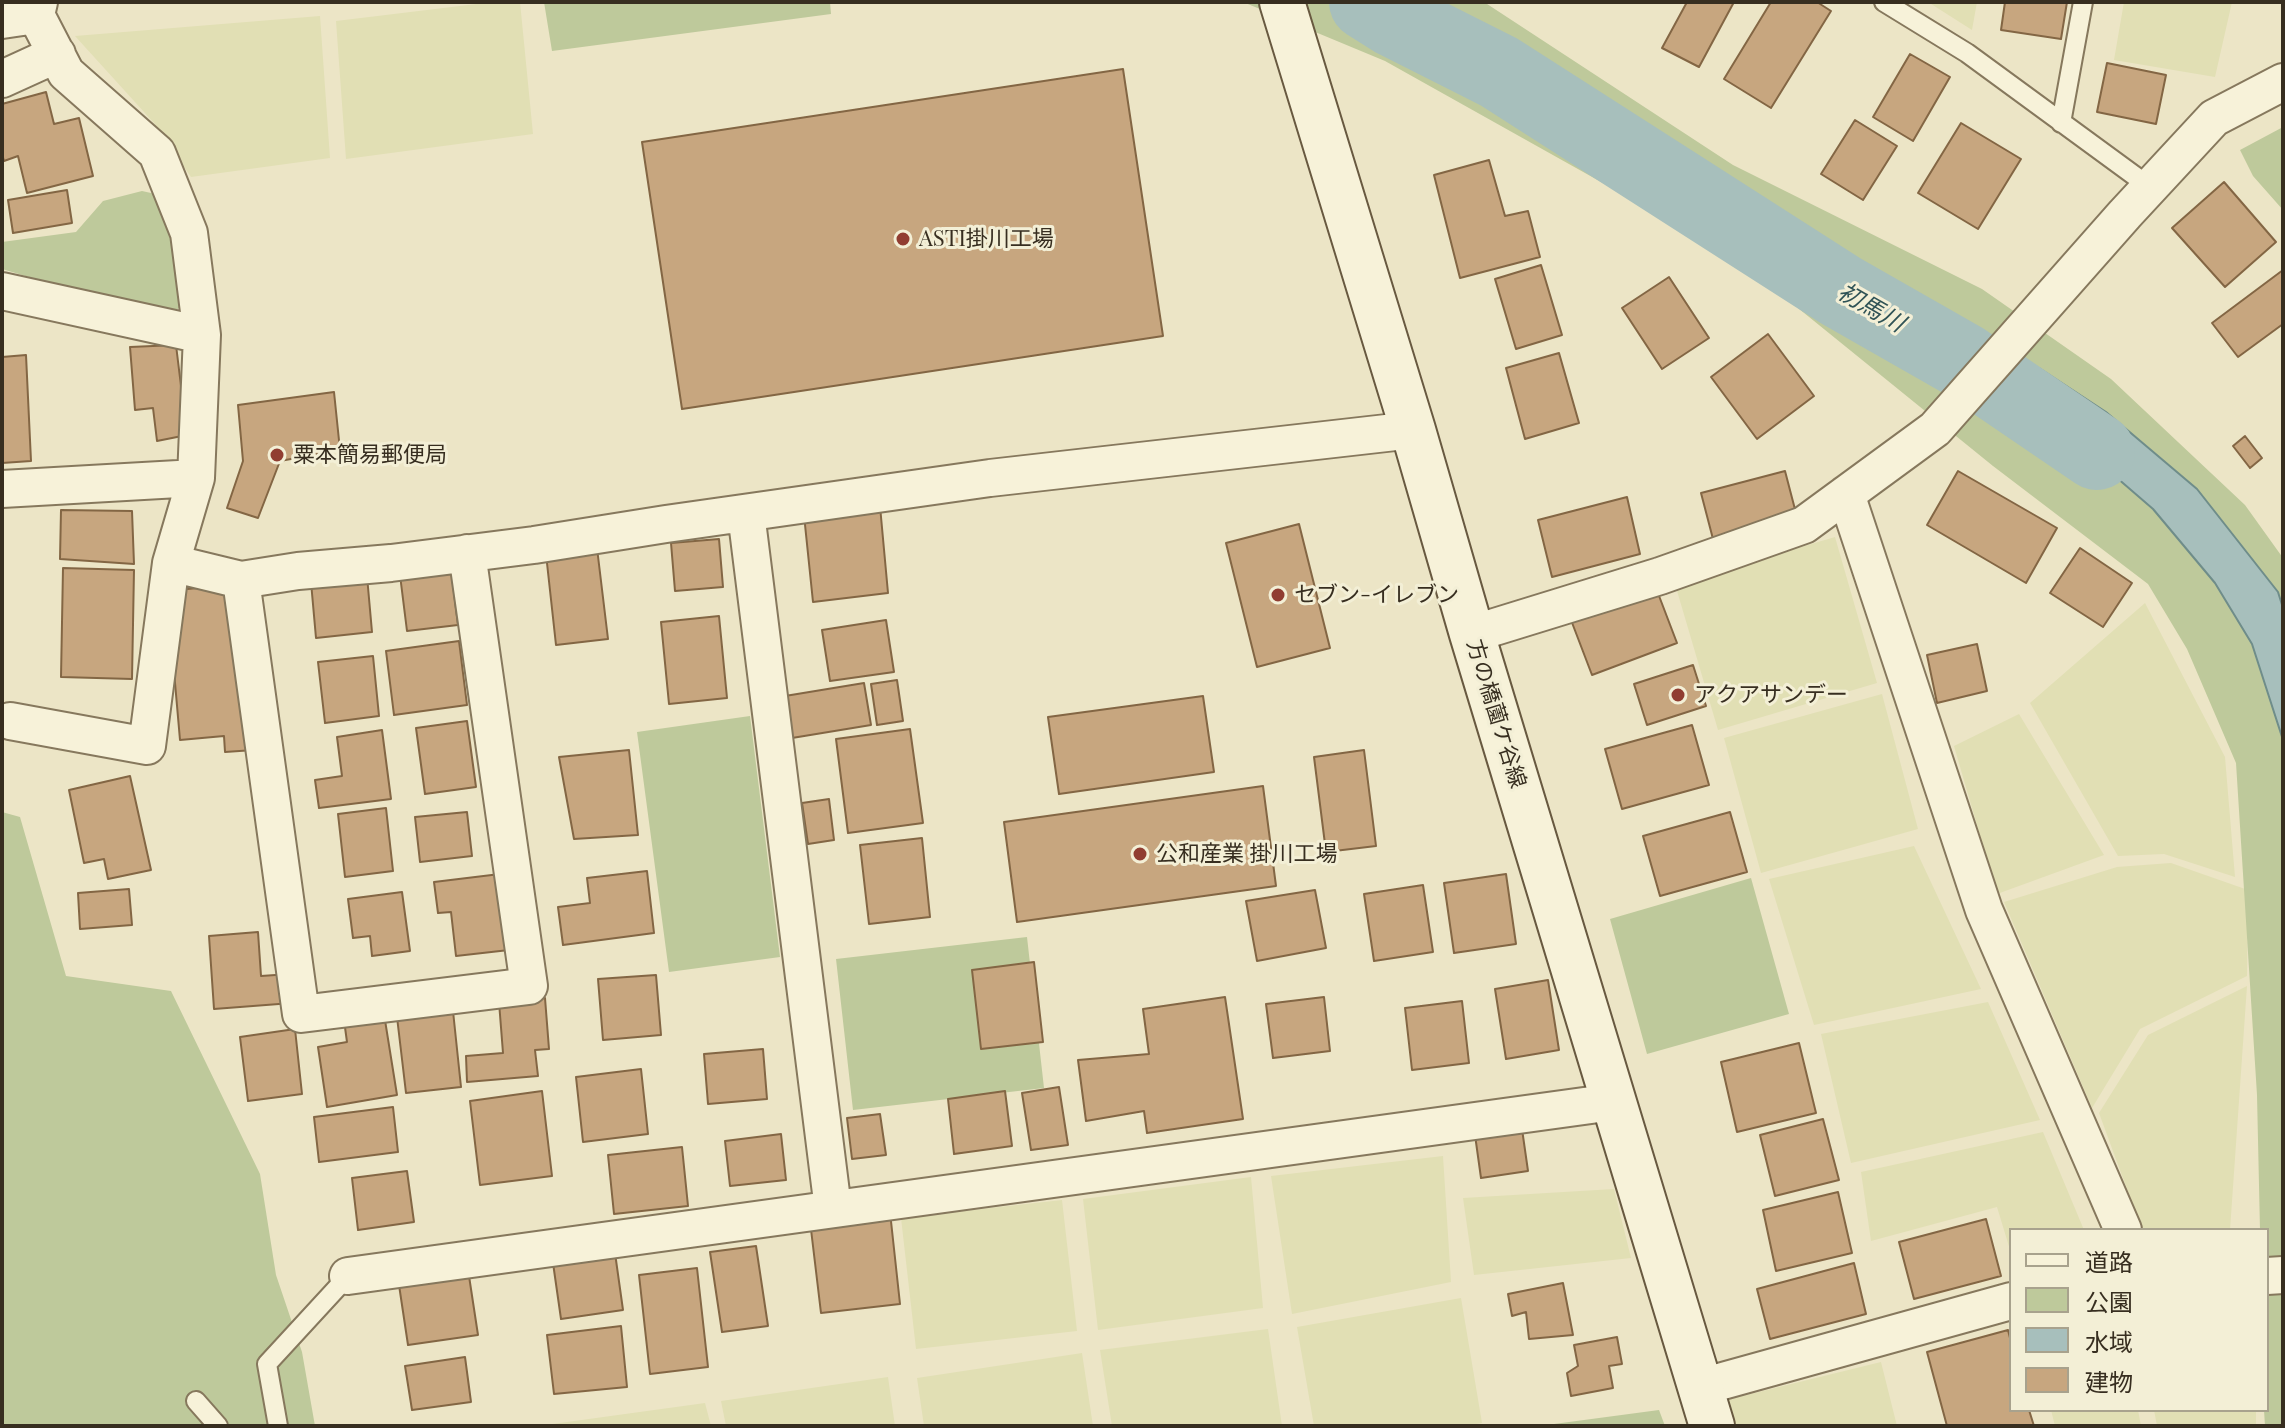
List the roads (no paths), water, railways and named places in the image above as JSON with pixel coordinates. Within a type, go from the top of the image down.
[{"type":"main road","name":"方の橋薗ケ谷線","points":[[1286,18],[1706,1406]]},
{"type":"street","points":[[10,721],[147,746],[171,563],[196,478],[202,335],[189,233],[157,153],[66,73],[57,54],[26,13]]},
{"type":"street","points":[[2,79],[57,54]]},
{"type":"street","points":[[1472,634],[1660,576],[1804,525],[1935,429],[2214,118],[2283,82]]},
{"type":"street","points":[[2,291],[202,335]]},
{"type":"street","points":[[171,563],[241,580],[467,553],[990,478],[1413,430]]},
{"type":"street","points":[[2,489],[196,478]]},
{"type":"street","points":[[1846,494],[1984,910],[2122,1228]]},
{"type":"street","points":[[746,513],[833,1209]]},
{"type":"street","points":[[241,580],[301,1014],[529,986],[467,553]]},
{"type":"street","points":[[348,1276],[1613,1102]]},
{"type":"street","points":[[1706,1406],[2009,1302]]},
{"type":"lane","points":[[1884,2],[1967,53],[2150,187]]},
{"type":"lane","points":[[2061,123],[2083,2]]},
{"type":"lane","points":[[278,1426],[267,1364],[348,1276]]},
{"type":"lane","points":[[196,1401],[218,1426]]},
{"type":"water","points":[[2039,368],[2106,412],[2197,489],[2278,592],[2283,608],[2283,740],[2252,644],[2215,583],[2153,509],[2087,452],[2005,399]]},
{"type":"waterway","name":"初馬川","points":[[1367,2],[1499,72],[1841,291],[1962,360],[2097,452]]},
{"type":"place","name":"ASTI掛川工場","points":[[903,239]]},
{"type":"place","name":"粟本簡易郵便局","points":[[277,455]]},
{"type":"place","name":"セブン-イレブン","points":[[1278,595]]},
{"type":"place","name":"アクアサンデー","points":[[1678,695]]},
{"type":"place","name":"公和産業 掛川工場","points":[[1140,854]]}]
